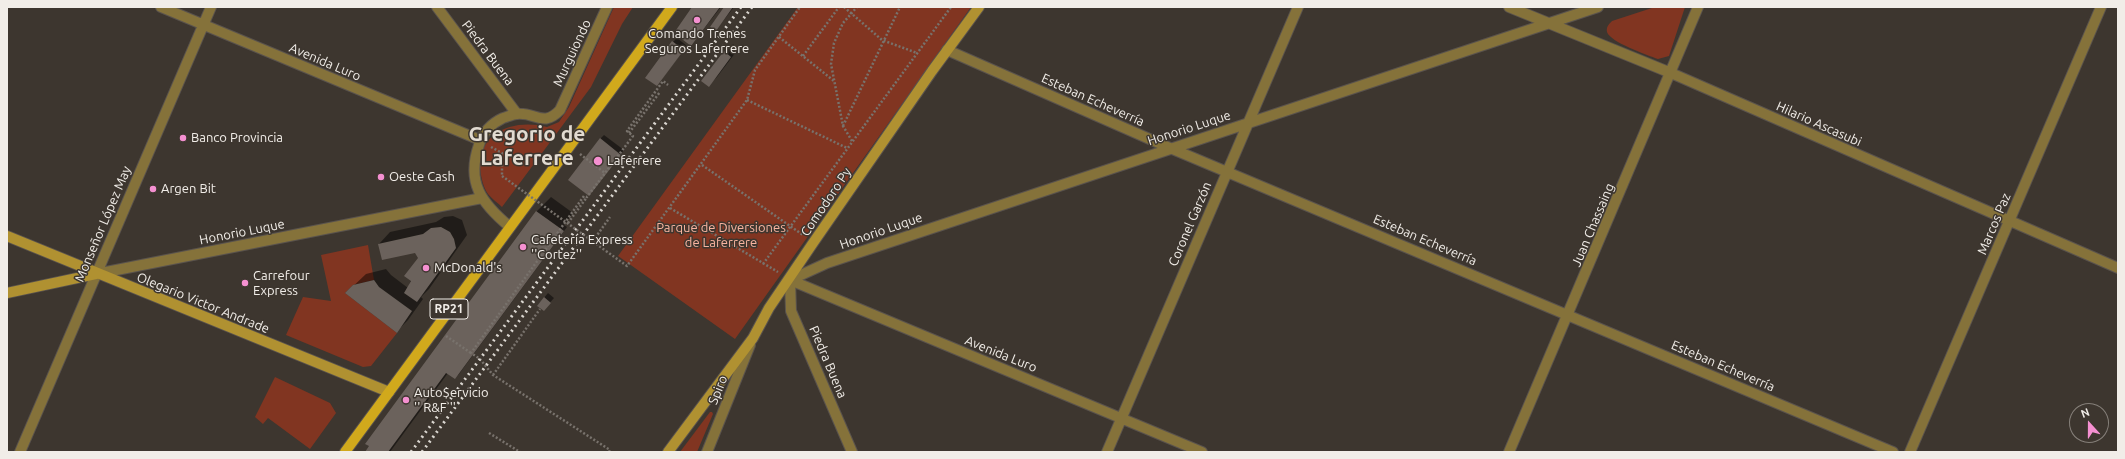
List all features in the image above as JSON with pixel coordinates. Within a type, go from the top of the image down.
[{"type":"main road","name":"RP21","points":[[345,452],[672,7]]},
{"type":"main road","name":"Comodoro Py","points":[[668,452],[753,338],[769,308],[790,280],[813,243],[947,50],[979,7]]},
{"type":"main road","name":"Olegario Victor Andrade","points":[[7,236],[96,274],[389,392]]},
{"type":"main road","name":"Honorio Luque","points":[[7,293],[96,274]]},
{"type":"street","name":"Avenida Luro","points":[[161,7],[480,140]]},
{"type":"street","name":"Monseñor López May","points":[[20,452],[211,7]]},
{"type":"street","name":"Piedra Buena","points":[[437,7],[517,114]]},
{"type":"street","name":"Murguiondo","points":[[517,114],[540,120],[554,116],[560,110],[607,7]]},
{"type":"street","name":"Coronel Garzón","points":[[1107,452],[1298,7]]},
{"type":"street","name":"Hilario Ascasubi","points":[[1509,7],[1671,73],[2118,268]]},
{"type":"street","name":"Honorio Luque","points":[[790,280],[827,263],[1598,7]]},
{"type":"street","name":"Juan Chassaing","points":[[1509,452],[1569,314],[1698,7]]},
{"type":"street","name":"Marcos Paz","points":[[1910,452],[2101,7]]},
{"type":"street","name":"Esteban Echeverría","points":[[947,50],[1170,148],[1227,170],[1893,452]]},
{"type":"street","points":[[510,227],[495,215],[482,198],[473,173],[474,157],[480,140],[489,127],[501,119],[517,114]]},
{"type":"street","name":"Honorio Luque","points":[[96,274],[482,198]]},
{"type":"street","name":"Avenida Luro","points":[[790,280],[1122,417],[1202,452]]},
{"type":"street","name":"Piedra Buena","points":[[790,280],[791,311],[852,452]]},
{"type":"street","name":"Spiro","points":[[706,452],[753,338]]},
{"type":"path","points":[[480,140],[502,153],[502,176],[627,266],[747,100],[755,70],[800,7]]},
{"type":"path","points":[[802,56],[838,7]]},
{"type":"path","points":[[844,7],[873,34],[884,41],[917,53]]},
{"type":"path","points":[[852,141],[843,126],[831,64],[834,44],[843,23],[857,7]]},
{"type":"path","points":[[843,126],[900,7]]},
{"type":"path","points":[[763,264],[951,7]]},
{"type":"path","points":[[779,37],[834,81]]},
{"type":"path","points":[[568,223],[633,136],[627,131],[663,81],[668,85]]},
{"type":"path","points":[[629,133],[660,92]]},
{"type":"path","points":[[747,100],[847,148]]},
{"type":"path","points":[[570,146],[605,173]]},
{"type":"path","points":[[702,164],[813,243]]},
{"type":"path","points":[[471,352],[584,196],[587,197]]},
{"type":"path","points":[[670,208],[790,280]]},
{"type":"path","points":[[593,241],[610,216]]},
{"type":"path","points":[[493,375],[540,309]]},
{"type":"path","points":[[435,328],[480,359],[493,375],[610,450],[609,452]]},
{"type":"path","points":[[489,433],[520,452]]},
{"type":"green space","points":[[614,7],[633,7],[622,24],[591,87],[502,207],[491,198],[482,182],[480,168],[481,155],[486,144],[493,136],[512,126],[535,125],[547,127],[559,122],[569,107]]},
{"type":"green space","name":"Parque de Diversiones de Laferrere","points":[[798,7],[971,7],[735,339],[618,256]]},
{"type":"green space","points":[[1655,7],[1685,7],[1669,56],[1658,59],[1622,44],[1610,36],[1607,32],[1607,27],[1612,21]]},
{"type":"green space","points":[[368,245],[374,280],[353,285],[345,293],[397,333],[371,366],[363,367],[286,335],[303,297],[331,301],[321,255]]},
{"type":"green space","points":[[275,377],[330,403],[336,413],[310,449],[268,418],[263,424],[255,417]]},
{"type":"green space","points":[[710,412],[713,414],[697,452],[680,452]]},
{"type":"building","name":"Comando Trenes Seguros Laferrere","points":[[692,7],[720,7],[691,46],[674,33]]},
{"type":"building","points":[[724,7],[733,7],[716,31],[710,27]]},
{"type":"building","points":[[672,41],[684,50],[657,86],[645,78]]},
{"type":"building","points":[[724,51],[731,57],[709,87],[701,81]]},
{"type":"building","points":[[600,138],[621,155],[589,196],[568,180]]},
{"type":"building","points":[[536,211],[564,231],[455,379],[446,373],[388,452],[365,452],[369,446],[365,444]]},
{"type":"building","name":"McDonald's","points":[[441,227],[450,232],[454,239],[456,248],[417,302],[404,293],[411,281],[404,276],[418,258],[415,253],[382,260],[378,244],[423,234],[431,228]]},
{"type":"building","points":[[374,280],[379,287],[412,311],[397,333],[345,293],[353,285]]},
{"type":"building","points":[[544,297],[551,303],[544,311],[537,306]]},
{"type":"railway","points":[[411,452],[741,7]]},
{"type":"railway","points":[[422,452],[752,7]]},
{"type":"place","name":"Comando Trenes Seguros Laferrere","points":[[697,20]]},
{"type":"place","name":"Banco Provincia","points":[[183,138]]},
{"type":"place","name":"Laferrere","points":[[598,161]]},
{"type":"place","name":"Oeste Cash","points":[[381,177]]},
{"type":"place","name":"Argen Bit","points":[[153,189]]},
{"type":"place","name":"Cafetería Express ''Cortez''","points":[[523,247]]},
{"type":"place","name":"McDonald's","points":[[426,268]]},
{"type":"place","name":"Carrefour Express","points":[[245,283]]},
{"type":"place","name":"Auto$ervicio '' R&F ''","points":[[406,400]]},
{"type":"district","name":"Gregorio de Laferrere","points":[[527,146]]}]
